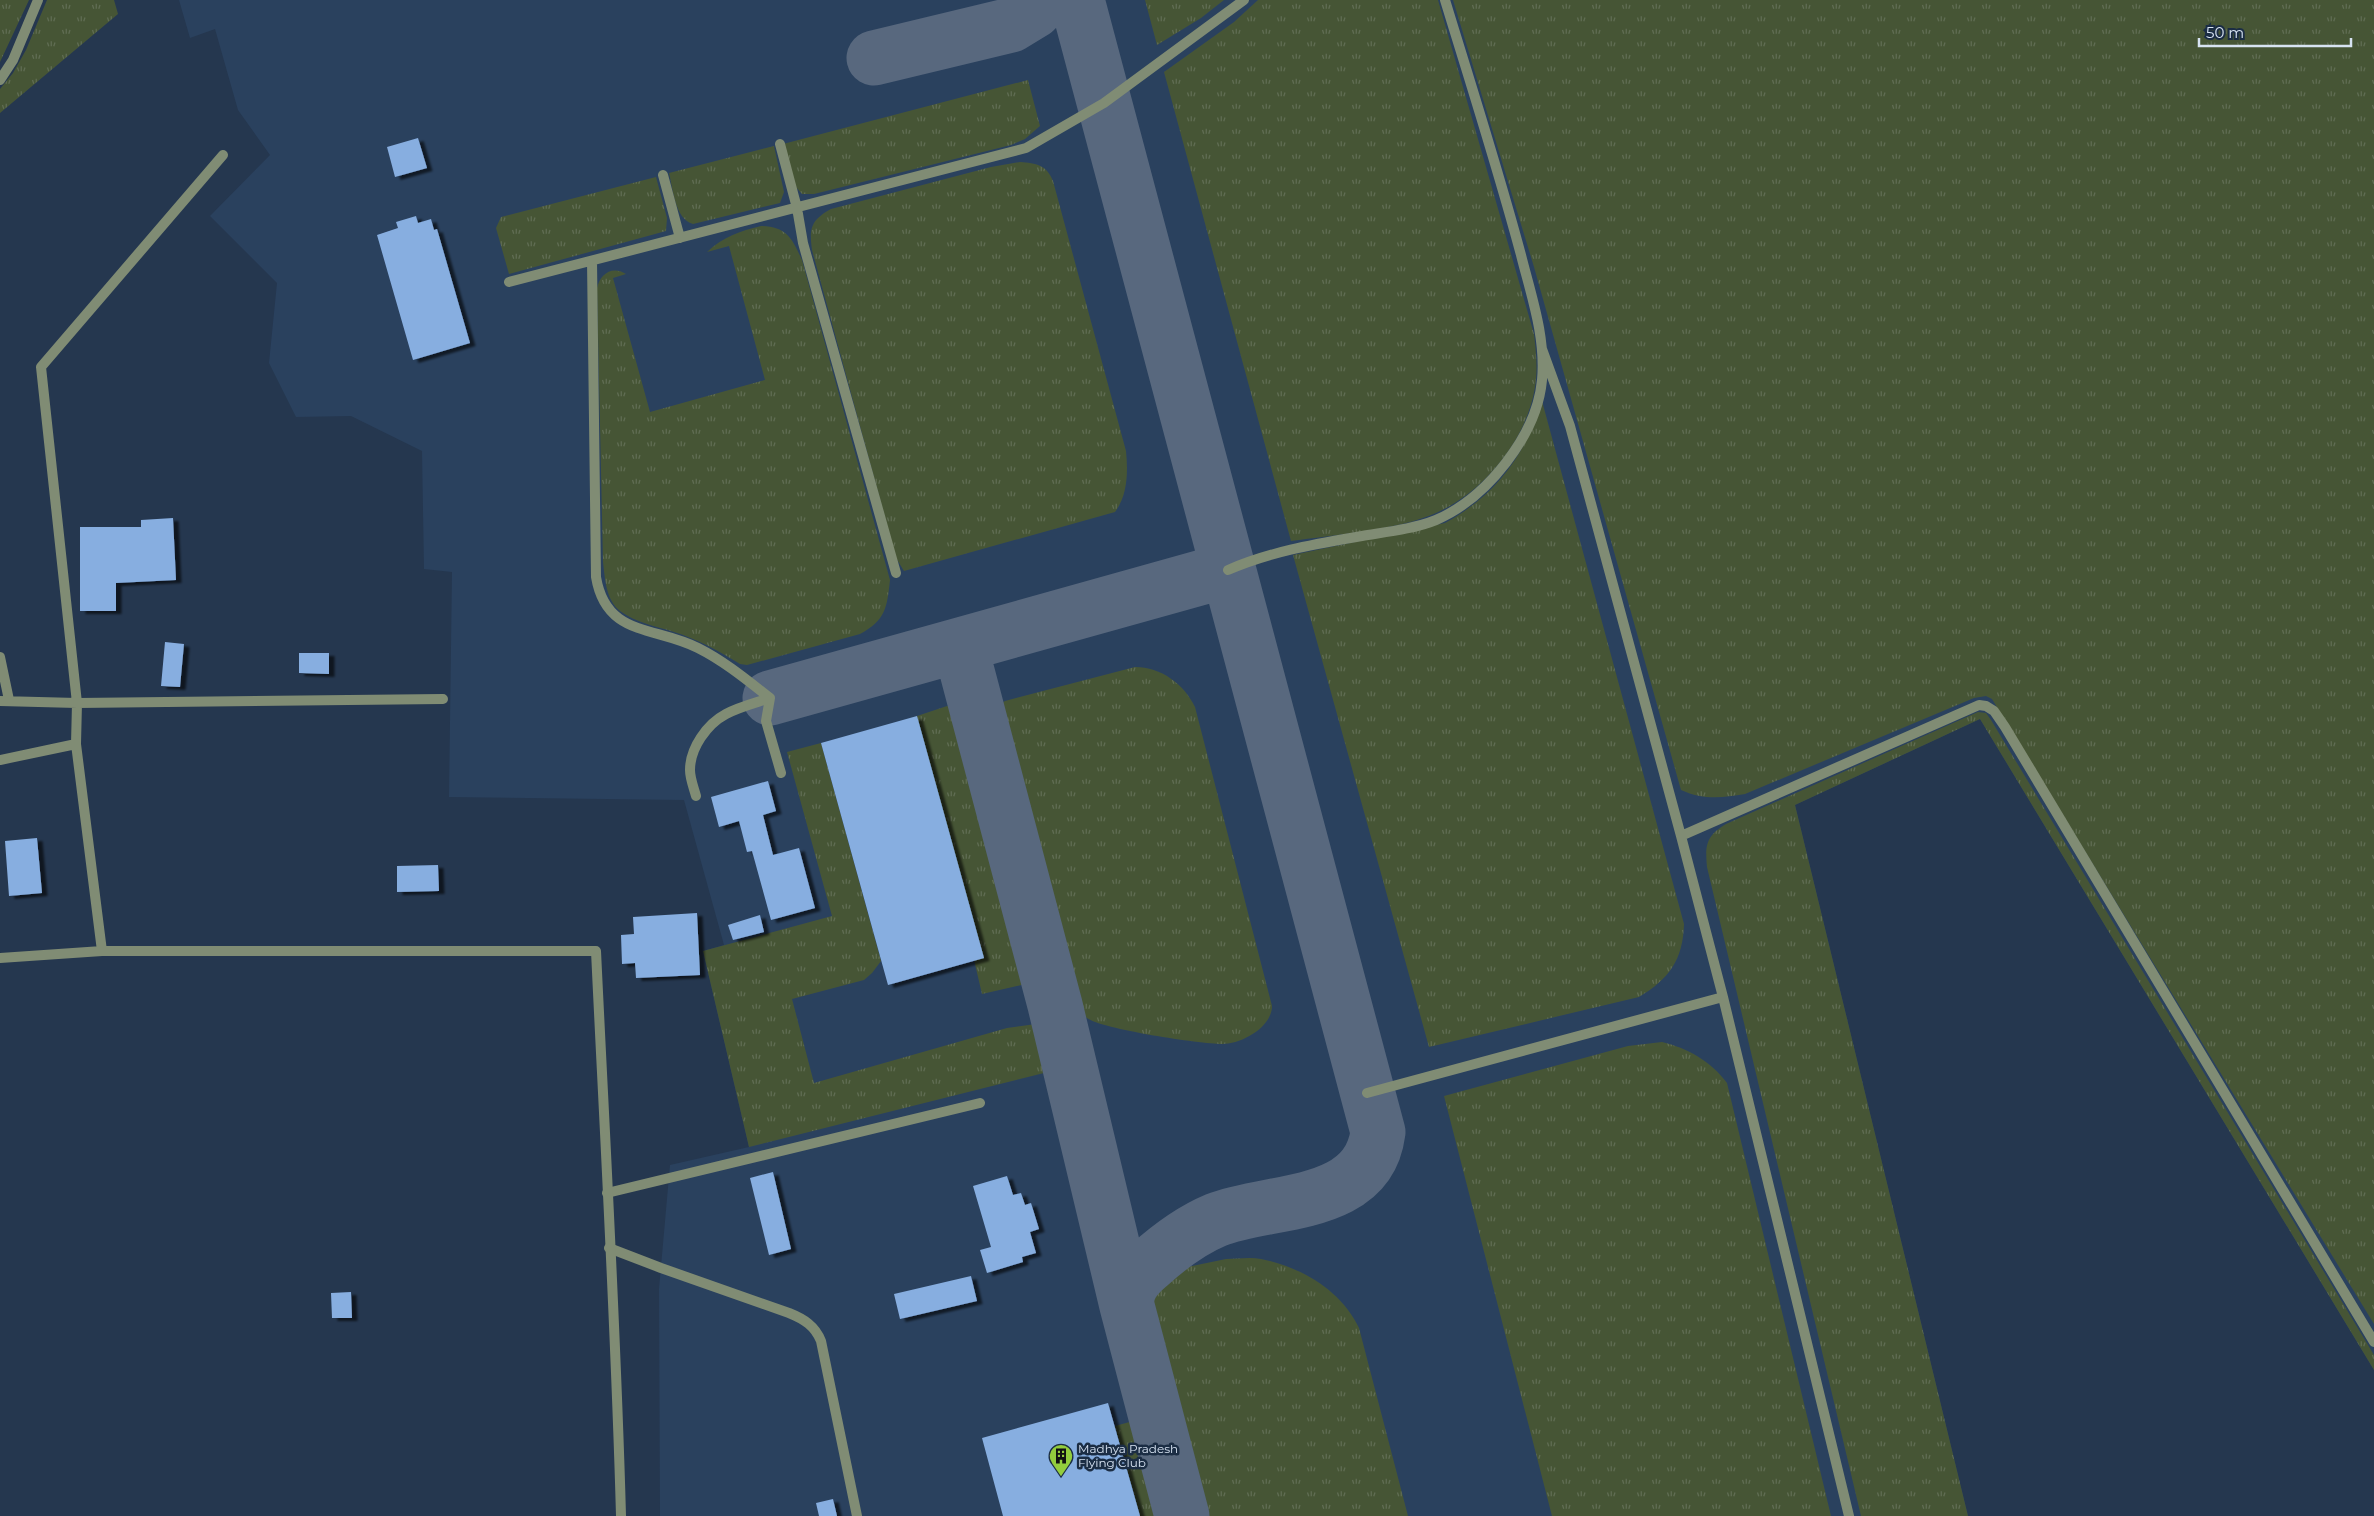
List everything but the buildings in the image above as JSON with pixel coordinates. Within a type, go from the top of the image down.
[{"type":"street","points":[[0,80],[13,60],[38,0]]},
{"type":"street","points":[[509,282],[1026,148],[1104,103],[1244,0]]},
{"type":"street","points":[[1228,570],[1267,554],[1298,546],[1392,531],[1435,520],[1472,499],[1489,484],[1525,431],[1537,402],[1542,382],[1542,349],[1536,314],[1514,230],[1445,0]]},
{"type":"street","points":[[780,144],[803,243],[896,573]]},
{"type":"street","points":[[102,951],[76,744],[77,703],[41,368],[222,155]]},
{"type":"street","points":[[663,175],[680,238]]},
{"type":"street","points":[[592,261],[596,577],[599,595],[614,616],[627,624],[697,647],[730,667],[770,698]]},
{"type":"street","points":[[1542,349],[1570,426],[1681,836],[1723,997],[1849,1516]]},
{"type":"street","points":[[0,658],[5,701],[77,703],[443,699]]},
{"type":"street","points":[[770,698],[766,721],[781,773]]},
{"type":"street","points":[[696,796],[690,770],[692,756],[699,741],[727,713],[770,698]]},
{"type":"street","points":[[1681,836],[1979,705],[1989,707],[2005,727],[2374,1342]]},
{"type":"street","points":[[0,760],[76,744]]},
{"type":"street","points":[[0,958],[102,951],[596,952],[616,1363],[621,1516]]},
{"type":"street","points":[[1367,1093],[1723,997]]},
{"type":"street","points":[[607,1193],[980,1103]]},
{"type":"street","points":[[609,1248],[789,1313],[801,1318],[817,1332],[823,1351],[857,1516]]},
{"type":"shaded area","points":[[179,0],[2374,0],[2374,1370],[1980,719],[1795,805],[1968,1516],[660,1516],[659,1289],[670,1165],[749,1147],[703,951],[724,945],[684,800],[449,797],[452,572],[424,569],[422,451],[351,416],[296,417],[269,363],[277,283],[210,216],[270,155],[238,110],[215,29],[190,38]]},
{"type":"green space","points":[[0,0],[29,0],[0,62]]},
{"type":"green space","points":[[47,0],[114,0],[118,14],[0,113],[0,89],[13,73],[26,50]]},
{"type":"green space","points":[[1145,0],[1224,0],[1201,18],[1157,45]]},
{"type":"green space","points":[[1258,0],[1438,0],[1534,334],[1536,374],[1535,387],[1523,426],[1500,462],[1471,492],[1454,504],[1421,519],[1384,528],[1291,541],[1164,72],[1234,22]]},
{"type":"green space","points":[[1453,0],[2374,0],[2374,1324],[1992,699],[1986,696],[1974,698],[1745,794],[1705,797],[1681,790],[1534,267]]},
{"type":"green space","points":[[1028,80],[1040,126],[1025,139],[1011,145],[814,194],[802,194],[795,186],[783,144]]},
{"type":"green space","points":[[774,146],[784,192],[780,203],[693,224],[682,216],[676,203],[669,173]]},
{"type":"green space","points":[[1020,162],[1031,163],[1044,168],[1048,171],[1053,181],[1126,451],[1127,475],[1125,491],[1115,512],[904,571],[896,558],[812,250],[811,230],[815,221],[831,209],[991,167]]},
{"type":"green space","points":[[656,177],[667,218],[666,231],[509,274],[496,228],[501,217]]},
{"type":"green space","points":[[761,226],[783,231],[788,235],[802,260],[890,580],[884,612],[869,629],[860,634],[747,665],[740,664],[691,638],[646,624],[626,615],[615,606],[609,595],[603,562],[597,288],[607,272],[616,270],[626,274],[613,278],[650,412],[765,380],[729,246],[707,252],[719,242],[732,235]]},
{"type":"green space","points":[[1542,401],[1684,924],[1683,937],[1681,948],[1672,967],[1659,983],[1639,997],[1429,1047],[1293,555],[1445,523],[1463,512],[1480,500],[1494,486],[1517,457],[1527,440]]},
{"type":"green space","points":[[1135,667],[1154,670],[1171,678],[1185,691],[1195,707],[1272,1006],[1271,1014],[1267,1021],[1255,1033],[1238,1041],[1222,1044],[1174,1039],[1111,1027],[1096,1022],[1087,1018],[1074,1006],[1062,984],[1053,959],[993,714],[997,706],[1005,701]]},
{"type":"green space","points":[[947,706],[958,712],[964,723],[1035,982],[982,994],[917,716]]},
{"type":"green space","points":[[1978,712],[1986,713],[1991,720],[2374,1355],[2374,1370],[1980,719],[1795,805],[1968,1516],[1861,1516],[1707,867],[1706,853],[1711,837],[1719,828],[1726,824]]},
{"type":"green space","points":[[821,743],[881,961],[864,980],[792,999],[814,1083],[1007,1028],[1036,1024],[1043,1040],[1048,1072],[749,1147],[703,951],[832,916],[787,752]]},
{"type":"green space","points":[[1662,1042],[1698,1056],[1714,1068],[1727,1083],[1831,1516],[1552,1516],[1444,1096],[1628,1046]]},
{"type":"green space","points":[[1257,1258],[1305,1274],[1331,1292],[1351,1314],[1359,1328],[1408,1516],[1194,1516],[1152,1363],[1146,1336],[1145,1319],[1157,1280],[1168,1271],[1226,1259]]},
{"type":"green space","points":[[1144,1418],[1170,1516],[1140,1516],[1115,1426]]},
{"type":"taxiway","points":[[874,58],[1011,25],[1034,11],[1045,0]]},
{"type":"taxiway","points":[[1077,0],[1378,1132],[1370,1157],[1356,1176],[1337,1188],[1314,1197],[1238,1213],[1207,1224],[1165,1252],[1132,1283],[1128,1294],[1127,1306],[1182,1516]]},
{"type":"taxiway","points":[[770,698],[1228,570]]},
{"type":"taxiway","points":[[960,645],[1055,1005],[1127,1306]]},
{"type":"place","name":"Madhya Pradesh Flying Club","points":[[1061,1477]]}]
